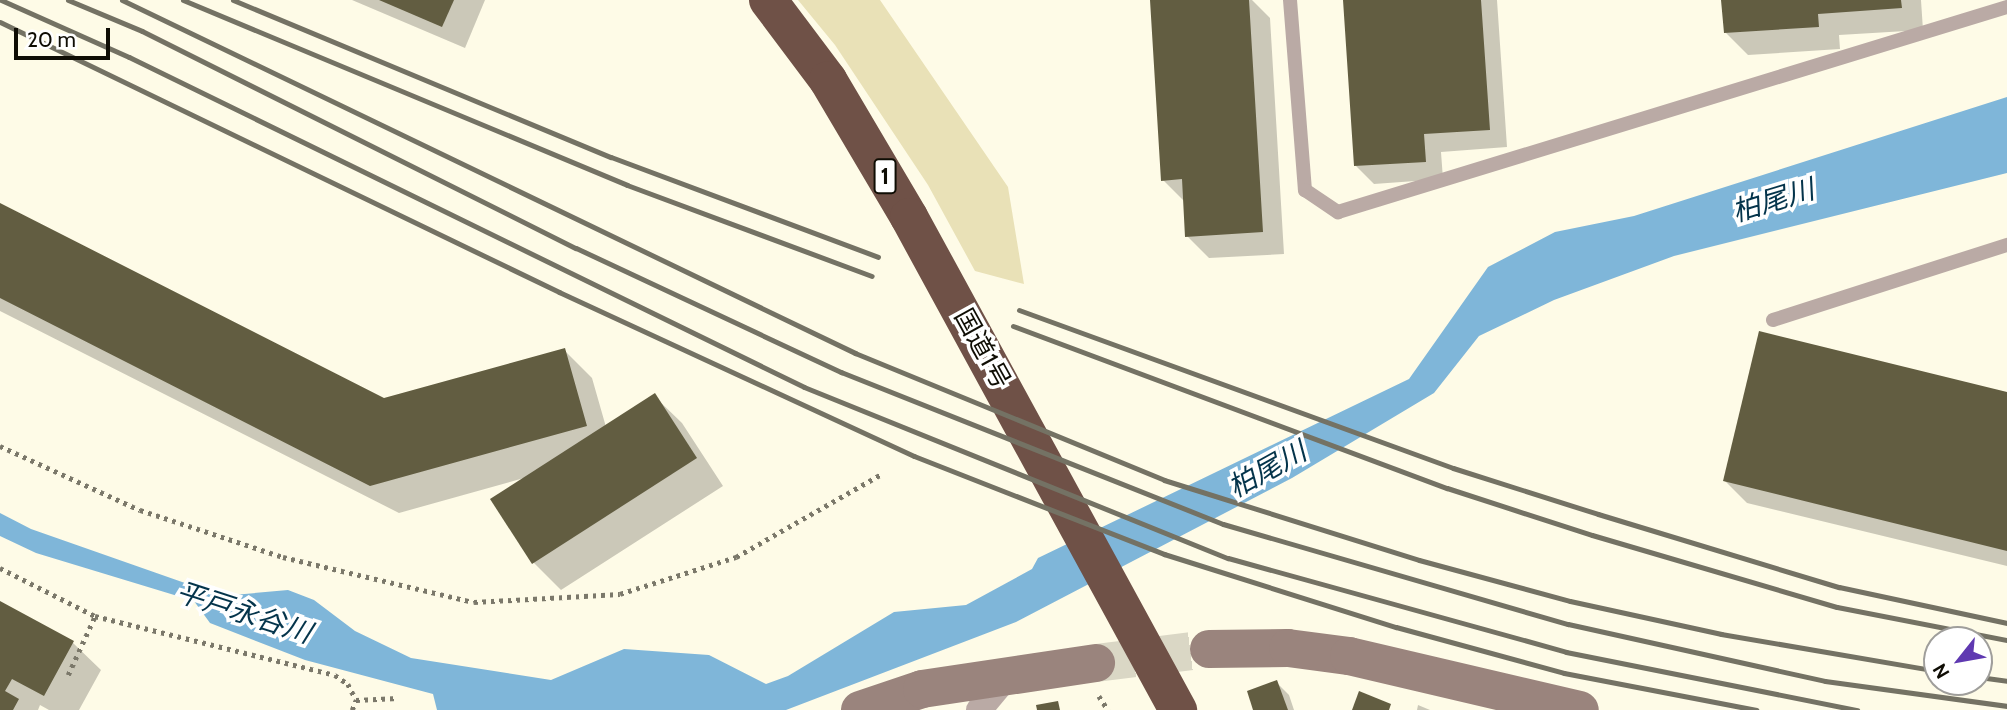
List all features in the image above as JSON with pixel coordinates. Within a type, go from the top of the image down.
[{"type":"highway","name":"国道1号","points":[[768,0],[828,80],[989,361],[1178,710]]},
{"type":"street","points":[[1209,649],[1288,648],[1349,656],[1580,710]]},
{"type":"street","points":[[860,710],[922,689],[1096,663]]},
{"type":"street","points":[[979,710],[1009,674]]},
{"type":"lane","points":[[1290,0],[1305,190],[1338,212],[2007,7]]},
{"type":"lane","points":[[1773,320],[2007,245]]},
{"type":"path","points":[[0,446],[140,510],[283,556],[474,603],[620,594],[736,556],[880,475]]},
{"type":"path","points":[[0,568],[96,616],[335,675],[348,684],[356,700],[352,710]]},
{"type":"path","points":[[68,675],[96,616]]},
{"type":"path","points":[[356,700],[398,698]]},
{"type":"shaded area","points":[[798,0],[880,0],[1008,187],[1024,284],[975,271],[928,185],[835,45]]},
{"type":"water","points":[[2007,97],[2007,173],[1674,256],[1554,300],[1479,336],[1434,393],[1292,478],[1016,622],[786,710],[437,710],[433,694],[305,660],[210,623],[194,601],[36,553],[0,536],[0,513],[31,529],[222,596],[288,590],[314,600],[355,631],[411,658],[551,680],[624,649],[709,655],[766,684],[788,676],[894,612],[966,605],[1032,569],[1038,558],[1409,379],[1488,267],[1555,232],[1634,216]]},
{"type":"building","points":[[379,0],[454,0],[442,27]]},
{"type":"building","points":[[1150,0],[1249,0],[1263,232],[1185,237],[1182,179],[1161,181]]},
{"type":"building","points":[[1343,0],[1481,0],[1490,130],[1424,134],[1426,162],[1354,166]]},
{"type":"building","points":[[1721,0],[1901,0],[1902,8],[1818,14],[1819,27],[1724,33]]},
{"type":"building","points":[[0,203],[384,398],[565,348],[587,426],[370,486],[0,298]]},
{"type":"building","points":[[1759,331],[2007,392],[2007,551],[1723,481]]},
{"type":"building","points":[[655,393],[697,458],[532,564],[490,499]]},
{"type":"building","points":[[0,601],[74,641],[44,696],[12,679],[5,691],[19,699],[13,710],[0,710]]},
{"type":"building","points":[[1277,680],[1288,710],[1253,710],[1247,691]]},
{"type":"building","points":[[1359,691],[1391,704],[1389,710],[1352,710]]},
{"type":"building","points":[[1058,701],[1060,710],[1037,710],[1036,705]]},
{"type":"tunnel","points":[[1096,663],[1209,649]]},
{"type":"railway","points":[[1,0],[129,57],[804,387],[1228,558],[1566,652],[1857,710]]},
{"type":"railway","points":[[68,0],[142,31],[576,248],[841,372],[1223,524],[1568,624],[1825,681],[2007,706]]},
{"type":"railway","points":[[122,0],[855,353],[1164,480],[1419,560],[1570,601],[1721,634],[1923,669]]},
{"type":"railway","points":[[183,0],[627,185],[872,276]]},
{"type":"railway","points":[[233,0],[611,157],[878,257]]},
{"type":"railway","points":[[0,22],[559,292],[914,456],[1164,554],[1396,627],[1564,673],[1756,710]]},
{"type":"railway","points":[[1019,310],[1453,468],[1598,514],[1839,587],[2007,623]]},
{"type":"railway","points":[[1013,326],[1447,488],[1592,535],[1837,607],[2007,640]]},
{"type":"railway","points":[[1993,679],[2007,681]]},
{"type":"water label","name":"柏尾川","points":[[1773,200]]},
{"type":"water label","name":"柏尾川","points":[[1267,469]]},
{"type":"water label","name":"平戸永谷川","points":[[244,612]]}]
